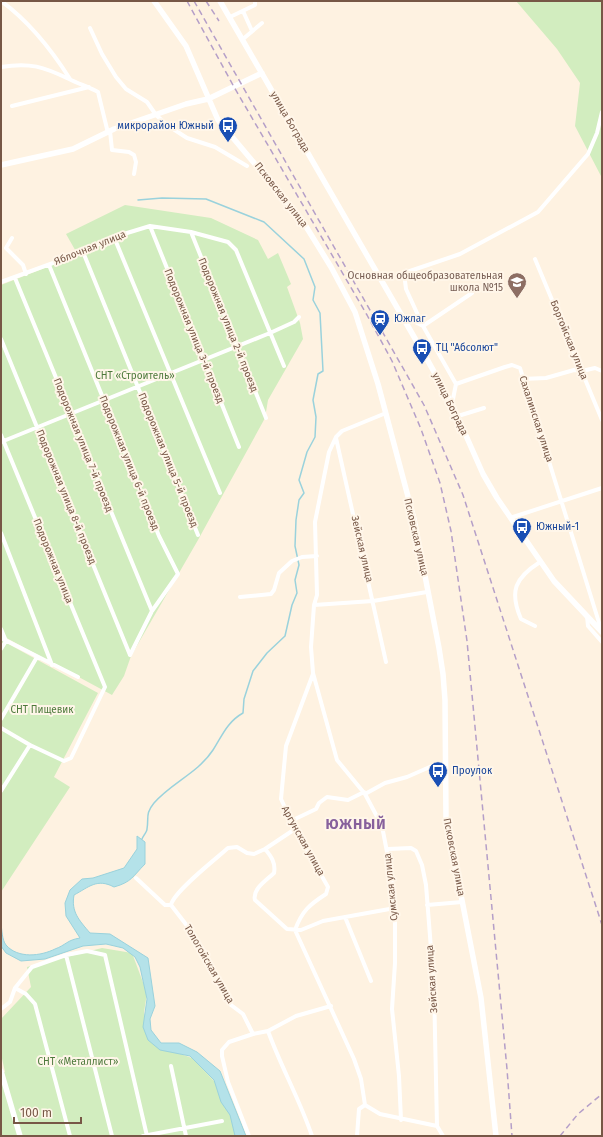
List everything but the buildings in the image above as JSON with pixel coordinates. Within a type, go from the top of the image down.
[{"type":"street","points":[[1,1],[38,33],[55,55],[70,80]]},
{"type":"street","name":"Псковская улица","points":[[154,1],[186,46],[218,120],[302,220],[331,267],[356,312],[386,413],[421,550],[427,592],[443,674],[446,734],[446,818],[481,998],[496,1136]]},
{"type":"street","name":"улица Бограда","points":[[220,1],[452,404],[483,474],[510,518],[554,582],[602,632]]},
{"type":"street","points":[[230,17],[255,5],[255,1]]},
{"type":"street","points":[[243,11],[252,31]]},
{"type":"street","points":[[243,39],[262,23]]},
{"type":"street","points":[[90,28],[102,54],[116,77],[126,89],[147,102],[156,115],[167,125],[187,138],[215,147],[248,166]]},
{"type":"street","points":[[1,67],[16,64],[38,66],[56,72],[70,80],[90,87],[98,92],[109,132],[112,150],[129,152],[134,155],[136,162],[134,174]]},
{"type":"street","points":[[1,165],[73,148],[109,132],[156,115],[208,99],[262,73]]},
{"type":"street","points":[[12,106],[90,87]]},
{"type":"street","points":[[452,404],[456,384],[423,326],[406,289],[404,273],[460,254],[538,212],[588,154],[597,133],[602,112]]},
{"type":"street","name":"Яблочная улица","points":[[1,282],[48,266],[83,252],[114,237],[150,226],[191,232],[228,242],[236,250],[270,333]]},
{"type":"street","name":"Подорожная улица 3-й проезд","points":[[150,226],[239,447]]},
{"type":"street","name":"Подорожная улица 2-й проезд","points":[[191,232],[266,418]]},
{"type":"street","points":[[114,237],[220,493]]},
{"type":"street","points":[[12,238],[6,248],[23,265],[26,274]]},
{"type":"street","name":"Подорожная улица 5-й проезд","points":[[83,252],[198,536]]},
{"type":"street","name":"Боргойская улица","points":[[535,259],[602,420]]},
{"type":"street","name":"Подорожная улица 6-й проезд","points":[[48,266],[159,536],[178,574],[152,611]]},
{"type":"street","name":"Подорожная улица 7-й проезд","points":[[15,278],[152,611]]},
{"type":"street","points":[[423,326],[472,293]]},
{"type":"street","points":[[402,315],[423,326]]},
{"type":"street","points":[[2,442],[270,333],[294,322],[299,317]]},
{"type":"street","points":[[270,333],[284,366]]},
{"type":"street","name":"Подорожная улица 8-й проезд","points":[[1,340],[130,655],[152,611]]},
{"type":"street","name":"Сахалинская улица","points":[[456,384],[512,365],[520,368],[522,379],[562,501],[602,632]]},
{"type":"street","points":[[522,379],[546,378],[574,370],[582,371],[600,368],[602,371]]},
{"type":"street","points":[[458,416],[484,408]]},
{"type":"street","points":[[313,674],[312,647],[314,605],[317,595],[315,522],[329,452],[336,437],[342,431],[386,413]]},
{"type":"street","name":"Подорожная улица","points":[[1,435],[2,442],[106,687],[71,758],[64,761],[30,745]]},
{"type":"street","name":"Зейская улица","points":[[336,437],[374,601],[386,662]]},
{"type":"street","points":[[510,518],[602,488]]},
{"type":"street","points":[[1,533],[52,665]]},
{"type":"street","points":[[240,597],[271,594],[274,590],[279,573],[292,561],[302,557],[317,556]]},
{"type":"street","points":[[535,626],[521,619],[514,601],[514,591],[520,578],[540,562]]},
{"type":"street","points":[[314,605],[374,601],[427,592]]},
{"type":"street","points":[[587,616],[588,626],[602,642]]},
{"type":"street","points":[[1,629],[6,641]]},
{"type":"street","points":[[1,638],[78,677]]},
{"type":"street","points":[[1,649],[6,641]]},
{"type":"street","points":[[1,719],[37,657]]},
{"type":"street","name":"Сумская улица","points":[[313,674],[337,760],[365,793],[382,826],[388,849],[395,908],[395,963],[392,1009],[399,1076],[401,1120]]},
{"type":"street","name":"Аргунская улица","points":[[296,930],[299,919],[308,907],[326,894],[328,887],[295,829],[281,799],[286,746],[313,674]]},
{"type":"street","points":[[1,728],[30,745],[1,791]]},
{"type":"street","points":[[291,821],[316,809],[319,803],[327,797],[348,800],[385,783],[407,778],[432,766],[445,764]]},
{"type":"street","points":[[171,905],[172,899],[228,848],[237,847],[247,853],[254,854],[265,849],[295,829]]},
{"type":"street","name":"Зейская улица","points":[[388,849],[405,847],[416,851],[422,864],[434,987],[437,1126],[443,1136]]},
{"type":"street","points":[[265,849],[275,868],[274,873],[255,891],[254,897],[255,900],[287,929],[296,930],[323,921],[395,908]]},
{"type":"street","name":"Тологойская улица","points":[[136,878],[165,905],[171,905],[188,927],[206,954],[231,1005],[243,1014],[253,1034]]},
{"type":"street","points":[[427,906],[462,902]]},
{"type":"street","points":[[346,917],[370,981]]},
{"type":"street","points":[[296,930],[331,1006],[361,1079],[364,1105]]},
{"type":"street","points":[[1,1009],[10,1002],[15,988],[32,967],[66,955],[87,951],[105,955],[146,1136],[222,1120]]},
{"type":"street","points":[[66,955],[112,1136]]},
{"type":"street","points":[[15,988],[26,994],[35,1004],[70,1136]]},
{"type":"street","points":[[249,1136],[228,1082],[222,1050],[229,1042],[268,1031],[296,1016],[331,1006]]},
{"type":"street","points":[[268,1031],[279,1061],[302,1106],[312,1136]]},
{"type":"street","points":[[171,1066],[183,1128],[186,1136]]},
{"type":"street","points":[[1,1071],[20,1136]]},
{"type":"street","points":[[364,1105],[380,1114],[401,1120],[437,1126]]},
{"type":"street","points":[[358,1136],[359,1109],[364,1105]]},
{"type":"green space","points":[[516,1],[602,1],[602,178],[575,126],[580,83],[557,49]]},
{"type":"green space","name":"СНТ «Строитель»","points":[[125,205],[211,218],[258,240],[268,259],[278,253],[291,284],[287,287],[300,323],[303,339],[268,400],[265,418],[198,540],[131,656],[124,676],[112,695],[1,635],[1,285],[78,255],[66,234]]},
{"type":"green space","name":"СНТ Пищевик","points":[[1,640],[98,693],[54,777],[70,787],[1,892]]},
{"type":"green space","name":"СНТ «Металлист»","points":[[102,948],[132,953],[147,993],[144,1012],[147,1034],[169,1050],[192,1058],[215,1082],[225,1101],[239,1136],[1,1136],[1,1073],[5,1072],[1,1054],[1,1019],[31,987],[27,967]]},
{"type":"water","points":[[137,836],[145,842],[145,864],[125,883],[114,887],[108,884],[98,883],[74,895],[73,901],[75,911],[79,920],[90,933],[110,934],[148,958],[155,1006],[150,1019],[151,1030],[161,1043],[179,1043],[197,1052],[220,1071],[246,1136],[235,1136],[230,1115],[221,1102],[214,1080],[190,1056],[160,1050],[148,1040],[143,1027],[147,999],[140,967],[135,957],[123,948],[106,944],[83,946],[45,959],[21,961],[6,953],[1,946],[1,924],[3,938],[6,945],[17,953],[37,955],[80,938],[66,916],[65,903],[70,890],[82,879],[93,878],[124,868],[137,849]]},
{"type":"waterway","points":[[138,200],[162,198],[206,199],[264,222],[304,259],[315,287],[313,300],[320,313],[323,371],[318,374],[313,400],[316,417],[315,437],[307,452],[299,480],[304,493],[299,500],[296,520],[295,546],[299,565],[295,580],[297,593],[292,605],[285,636],[267,653],[253,671],[244,699],[243,713],[229,725],[207,758],[192,772],[161,796],[151,807],[148,813],[147,830],[142,839]]},
{"type":"railway","points":[[187,1],[234,87],[367,315],[392,361],[421,429],[440,483],[451,531],[467,641],[512,1136]]},
{"type":"railway","points":[[194,1],[424,405],[463,495],[602,925]]},
{"type":"railway","points":[[206,1],[219,21]]},
{"type":"railway","points":[[560,1136],[578,1114],[602,1094]]},
{"type":"place","name":"микрорайон Южный","points":[[228,143]]},
{"type":"place","name":"Основная общеобразовательная школа №15","points":[[517,299]]},
{"type":"place","name":"Южлаг","points":[[380,336]]},
{"type":"place","name":"ТЦ \"Абсолют\"","points":[[422,365]]},
{"type":"place","name":"Южный-1","points":[[522,544]]},
{"type":"place","name":"Проулок","points":[[438,788]]},
{"type":"district","name":"ЮЖНЫЙ","points":[[356,824]]}]
